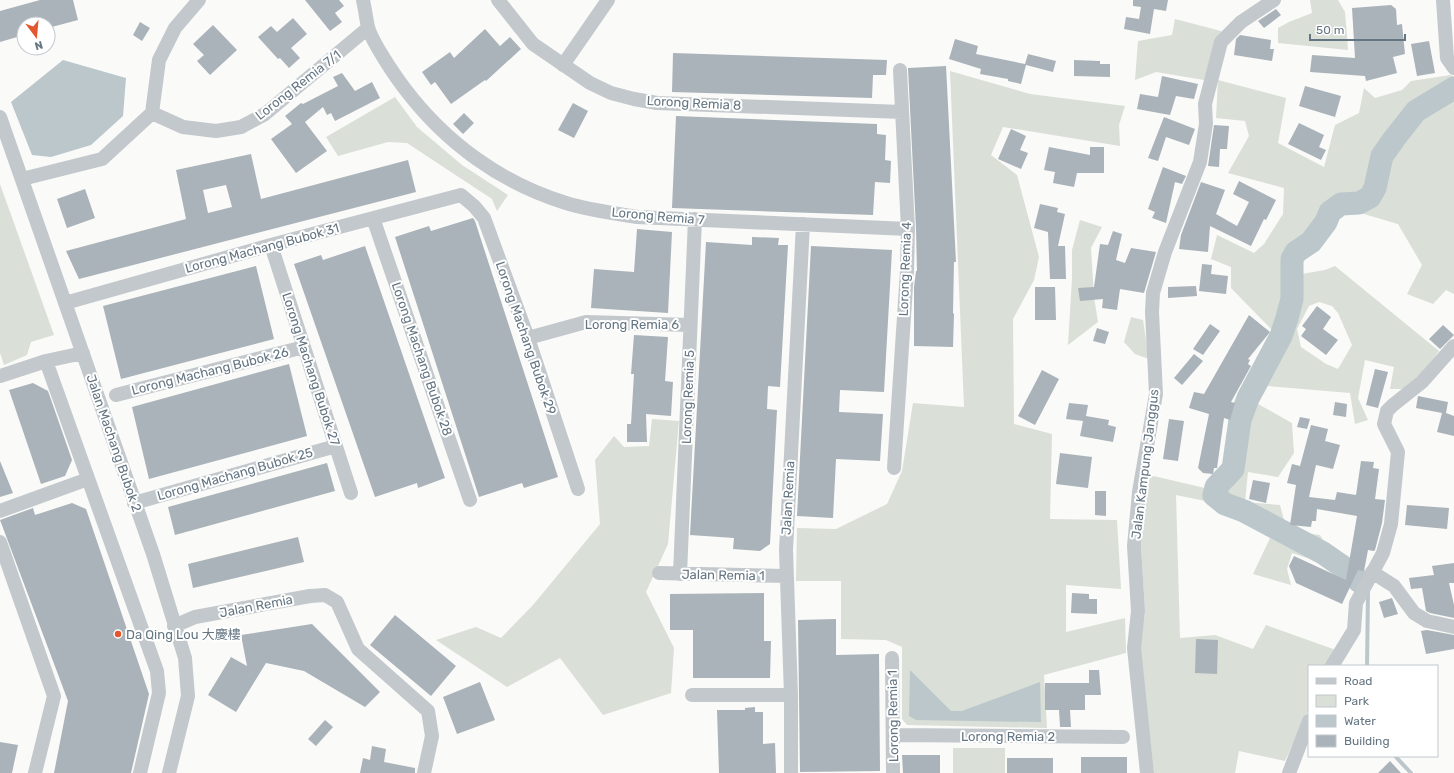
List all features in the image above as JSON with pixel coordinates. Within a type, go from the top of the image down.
[{"type":"street","points":[[22,179],[102,159],[152,113],[159,60],[175,28],[199,0]]},
{"type":"street","name":"Lorong Remia 7","points":[[363,0],[368,28],[397,78],[420,109],[440,131],[466,152],[498,174],[565,202],[595,210],[637,217],[908,229]]},
{"type":"street","name":"Lorong Remia 8","points":[[498,0],[533,44],[590,83],[611,93],[657,103],[902,112]]},
{"type":"street","points":[[563,65],[608,0]]},
{"type":"street","name":"Jalan Kampung Janggus","points":[[1147,773],[1134,648],[1138,612],[1134,546],[1140,492],[1156,394],[1152,312],[1153,293],[1165,252],[1200,162],[1206,124],[1205,104],[1221,42],[1241,22],[1274,0]]},
{"type":"street","points":[[1443,0],[1447,58],[1454,68]]},
{"type":"street","name":"Lorong Remia 7/1","points":[[152,113],[183,127],[216,130],[240,127],[265,114],[368,28]]},
{"type":"street","name":"Lorong Remia 4","points":[[894,468],[907,271],[908,229],[900,70]]},
{"type":"street","name":"Jalan Machang Bubok 2","points":[[0,118],[83,353],[186,658],[188,696],[169,773]]},
{"type":"street","name":"Lorong Machang Bubok 31","points":[[65,303],[271,245],[460,195]]},
{"type":"street","name":"Lorong Machang Bubok 29","points":[[460,195],[474,206],[484,218],[528,338],[578,489]]},
{"type":"street","name":"Lorong Machang Bubok 28","points":[[373,218],[470,500]]},
{"type":"street","name":"Lorong Remia 5","points":[[680,574],[695,219]]},
{"type":"street","name":"Jalan Remia","points":[[791,773],[791,695],[786,550],[803,224]]},
{"type":"street","name":"Lorong Machang Bubok 27","points":[[271,245],[351,493]]},
{"type":"street","name":"Lorong Remia 6","points":[[528,338],[586,322],[690,325]]},
{"type":"street","points":[[1333,665],[1354,630],[1356,603],[1383,553],[1391,524],[1398,452],[1384,424],[1387,411],[1422,382],[1454,346]]},
{"type":"street","name":"Lorong Machang Bubok 26","points":[[116,395],[304,347]]},
{"type":"street","points":[[0,376],[46,362],[83,353]]},
{"type":"street","points":[[46,362],[157,671],[159,692],[140,773]]},
{"type":"street","name":"Lorong Machang Bubok 25","points":[[134,503],[336,446]]},
{"type":"street","points":[[0,511],[88,479]]},
{"type":"street","points":[[0,542],[54,696],[36,773]]},
{"type":"street","points":[[1372,572],[1394,586],[1414,613],[1427,621],[1454,627]]},
{"type":"street","name":"Jalan Remia 1","points":[[660,573],[786,576]]},
{"type":"street","name":"Jalan Remia","points":[[174,626],[195,617],[310,596],[325,595],[337,602],[358,649],[428,711],[432,736],[424,773]]},
{"type":"street","name":"Lorong Remia 1","points":[[892,658],[893,773]]},
{"type":"street","points":[[692,695],[791,695]]},
{"type":"street","points":[[1289,773],[1308,724]]},
{"type":"street","name":"Lorong Remia 2","points":[[893,735],[1123,737]]},
{"type":"green space","points":[[1310,0],[1338,0],[1345,12],[1348,50],[1278,43],[1278,28],[1312,13]]},
{"type":"green space","points":[[1175,19],[1221,31],[1204,80],[1156,72],[1135,80],[1138,41],[1172,35]]},
{"type":"green space","points":[[950,71],[1030,94],[1125,106],[1119,125],[1120,146],[1003,127],[991,155],[1017,175],[1039,257],[1034,280],[1013,319],[1014,424],[1052,434],[1050,519],[1117,520],[1121,589],[1066,585],[1066,632],[1125,618],[1126,653],[1044,675],[1047,728],[907,725],[902,719],[902,647],[886,640],[841,639],[841,581],[796,581],[797,528],[836,529],[887,504],[902,471],[913,403],[964,407]]},
{"type":"green space","points":[[1451,75],[1454,77],[1454,294],[1446,290],[1433,304],[1407,294],[1422,265],[1398,224],[1347,209],[1335,215],[1315,246],[1301,253],[1296,263],[1296,275],[1325,270],[1335,266],[1439,351],[1417,380],[1404,389],[1390,389],[1394,367],[1365,360],[1358,398],[1368,420],[1355,424],[1350,393],[1268,386],[1258,404],[1292,423],[1294,453],[1278,477],[1248,472],[1245,502],[1280,505],[1287,531],[1320,535],[1324,542],[1337,553],[1341,569],[1292,553],[1287,569],[1291,585],[1253,574],[1272,534],[1215,503],[1176,495],[1180,638],[1215,635],[1253,649],[1266,625],[1336,650],[1329,665],[1308,665],[1308,711],[1285,761],[1239,751],[1235,773],[1154,773],[1140,650],[1145,612],[1141,546],[1149,475],[1205,488],[1224,465],[1236,403],[1274,332],[1231,288],[1231,267],[1211,259],[1217,235],[1254,253],[1264,244],[1283,214],[1284,188],[1228,173],[1249,136],[1245,121],[1216,118],[1218,80],[1286,98],[1278,143],[1324,167],[1335,125],[1359,113],[1364,88],[1375,98],[1402,90],[1411,81]],"holes":[[[1319,302],[1332,306],[1338,313],[1352,345],[1338,369],[1326,364],[1301,347],[1297,329],[1309,306]]]},
{"type":"green space","points":[[395,97],[417,127],[462,165],[508,195],[497,211],[492,199],[407,143],[388,142],[338,156],[326,137]]},
{"type":"green space","points":[[0,184],[54,335],[31,342],[27,355],[4,365],[0,353]]},
{"type":"green space","points":[[1080,220],[1102,227],[1091,248],[1094,297],[1098,322],[1068,345],[1072,279],[1072,250]]},
{"type":"green space","points":[[1131,317],[1143,320],[1149,359],[1135,354],[1124,342]]},
{"type":"green space","points":[[652,419],[679,421],[668,544],[646,592],[674,648],[671,693],[603,715],[560,658],[507,687],[436,640],[476,627],[501,638],[533,605],[600,524],[595,460],[614,436],[624,447],[649,446]]},
{"type":"green space","points":[[953,748],[1005,748],[1005,773],[953,773]]},
{"type":"water","points":[[63,60],[126,78],[123,116],[91,145],[51,157],[32,155],[11,102]]},
{"type":"water","points":[[910,670],[951,711],[962,711],[1040,682],[1041,722],[916,720],[909,716]]},
{"type":"building","points":[[40,0],[73,0],[78,20],[56,26],[56,16],[16,16],[16,37],[0,42],[0,11]]},
{"type":"building","points":[[305,0],[339,0],[344,6],[335,13],[342,22],[330,31]]},
{"type":"building","points":[[1133,0],[1168,0],[1166,11],[1154,9],[1150,34],[1124,29],[1126,17],[1139,19],[1141,7],[1133,6]]},
{"type":"building","points":[[1391,5],[1396,9],[1397,25],[1402,24],[1405,54],[1393,57],[1397,73],[1366,81],[1365,76],[1310,72],[1312,55],[1355,58],[1352,8]]},
{"type":"building","points":[[1276,9],[1281,15],[1264,28],[1258,21]]},
{"type":"building","points":[[293,18],[307,34],[291,48],[300,58],[289,68],[280,58],[278,59],[258,37],[271,26],[277,32]]},
{"type":"building","points":[[140,22],[150,28],[142,41],[133,35]]},
{"type":"building","points":[[213,25],[237,50],[210,75],[197,61],[204,55],[193,44]]},
{"type":"building","points":[[485,29],[500,46],[510,37],[521,49],[486,81],[485,80],[451,104],[435,82],[431,85],[422,72],[450,52],[454,58]]},
{"type":"building","points":[[1240,35],[1271,40],[1270,49],[1274,49],[1272,61],[1234,55],[1236,39]]},
{"type":"building","points":[[955,39],[978,46],[976,54],[1025,64],[1028,54],[1056,61],[1053,72],[1026,65],[1021,84],[1008,81],[1008,79],[980,74],[981,69],[949,59]]},
{"type":"building","points":[[1429,41],[1435,73],[1417,76],[1411,44]]},
{"type":"building","points":[[673,53],[887,60],[886,75],[873,75],[872,98],[672,92]]},
{"type":"building","points":[[1074,60],[1100,61],[1100,64],[1110,64],[1110,77],[1074,76]]},
{"type":"building","points":[[946,66],[956,262],[954,262],[953,347],[914,346],[914,287],[917,271],[908,68]]},
{"type":"building","points":[[342,73],[355,91],[372,82],[380,98],[335,121],[331,113],[327,115],[323,107],[305,122],[327,151],[296,173],[271,139],[292,124],[285,116],[301,103],[303,104],[338,86],[333,77]]},
{"type":"building","points":[[1162,76],[1198,84],[1194,99],[1176,96],[1170,115],[1137,109],[1140,94],[1158,97]]},
{"type":"building","points":[[1305,86],[1341,96],[1335,117],[1299,106]]},
{"type":"building","points":[[573,103],[588,111],[574,138],[558,130]]},
{"type":"building","points":[[464,113],[474,123],[463,134],[453,124]]},
{"type":"building","points":[[676,116],[877,124],[877,134],[886,135],[885,160],[891,161],[890,183],[875,182],[873,215],[672,208]]},
{"type":"building","points":[[1164,117],[1195,129],[1189,145],[1166,137],[1158,161],[1148,158]]},
{"type":"building","points":[[1299,123],[1324,135],[1319,147],[1326,150],[1321,160],[1288,144]]},
{"type":"building","points":[[1214,125],[1229,126],[1227,149],[1220,149],[1219,167],[1208,166]]},
{"type":"building","points":[[1011,129],[1026,136],[1020,150],[1028,153],[1021,169],[998,159]]},
{"type":"building","points":[[1049,147],[1090,155],[1090,147],[1104,147],[1104,173],[1077,173],[1074,187],[1053,183],[1055,172],[1044,170]]},
{"type":"building","points":[[251,154],[261,199],[408,160],[416,192],[79,279],[66,251],[186,219],[176,170]],"holes":[[[226,185],[232,207],[208,213],[203,190]]]},
{"type":"building","points":[[1163,167],[1186,176],[1182,184],[1175,182],[1166,223],[1152,218],[1155,212],[1148,209]]},
{"type":"building","points":[[1239,181],[1276,200],[1266,220],[1264,219],[1251,246],[1210,226],[1208,252],[1179,249],[1181,235],[1201,182],[1225,190],[1216,214],[1237,226],[1249,202],[1233,194]]},
{"type":"building","points":[[85,189],[95,218],[67,228],[57,199]]},
{"type":"building","points":[[1040,204],[1058,208],[1057,212],[1065,214],[1058,246],[1065,246],[1066,279],[1050,279],[1048,232],[1034,228]]},
{"type":"building","points":[[473,218],[558,477],[524,488],[522,483],[479,497],[395,237],[429,226],[431,231]]},
{"type":"building","points":[[637,229],[672,232],[668,313],[591,308],[594,269],[634,272]]},
{"type":"building","points":[[1113,231],[1122,234],[1116,260],[1125,263],[1131,248],[1156,252],[1144,293],[1120,289],[1117,310],[1102,308],[1103,299],[1080,301],[1078,288],[1094,287],[1100,244],[1108,245]]},
{"type":"building","points":[[752,237],[779,238],[778,245],[788,245],[780,387],[768,386],[767,409],[777,410],[770,544],[760,551],[733,549],[734,538],[690,535],[706,242],[752,245]]},
{"type":"building","points":[[365,246],[445,478],[418,488],[417,483],[375,497],[294,264],[321,255],[323,260]]},
{"type":"building","points":[[811,246],[892,250],[884,392],[840,390],[839,412],[883,414],[880,461],[836,459],[833,518],[797,516]]},
{"type":"building","points":[[1202,264],[1212,265],[1211,274],[1228,276],[1226,294],[1199,291]]},
{"type":"building","points":[[256,266],[274,339],[121,379],[103,306]]},
{"type":"building","points":[[1196,286],[1197,296],[1168,298],[1168,287]]},
{"type":"building","points":[[1035,287],[1055,287],[1056,320],[1035,320]]},
{"type":"building","points":[[1317,306],[1331,317],[1323,329],[1338,340],[1326,355],[1301,336],[1306,329],[1302,326]]},
{"type":"building","points":[[1249,315],[1270,332],[1248,359],[1250,360],[1248,364],[1251,366],[1231,402],[1235,403],[1230,420],[1224,418],[1217,468],[1214,468],[1213,474],[1203,473],[1198,468],[1209,414],[1189,408],[1194,392],[1204,394]]},
{"type":"building","points":[[1210,324],[1220,331],[1203,355],[1193,349]]},
{"type":"building","points":[[1443,325],[1454,335],[1440,349],[1429,339]]},
{"type":"building","points":[[1097,328],[1109,332],[1105,344],[1093,341]]},
{"type":"building","points":[[634,335],[668,337],[665,381],[673,382],[671,416],[646,414],[647,442],[627,442],[627,424],[631,424],[634,374],[631,374]]},
{"type":"building","points":[[1194,354],[1203,361],[1182,385],[1174,378]]},
{"type":"building","points":[[289,364],[307,436],[149,479],[132,407]]},
{"type":"building","points":[[1375,369],[1388,372],[1378,408],[1366,405]]},
{"type":"building","points":[[1042,370],[1059,379],[1035,425],[1018,416]]},
{"type":"building","points":[[33,383],[48,391],[72,460],[65,476],[41,484],[9,390]]},
{"type":"building","points":[[1418,396],[1448,402],[1446,413],[1454,416],[1454,436],[1437,432],[1442,413],[1416,408]]},
{"type":"building","points":[[1335,402],[1347,404],[1346,417],[1333,415]]},
{"type":"building","points":[[1069,403],[1088,405],[1086,416],[1109,420],[1108,425],[1116,427],[1113,442],[1080,436],[1083,421],[1066,419]]},
{"type":"building","points":[[1300,417],[1310,419],[1307,429],[1297,427]]},
{"type":"building","points":[[1169,419],[1184,421],[1178,461],[1163,459]]},
{"type":"building","points":[[1311,425],[1328,429],[1325,441],[1340,445],[1333,469],[1316,465],[1309,497],[1335,500],[1337,492],[1356,495],[1361,461],[1374,462],[1373,468],[1379,469],[1375,499],[1385,500],[1382,523],[1375,550],[1368,550],[1364,571],[1358,570],[1342,604],[1296,583],[1289,566],[1294,556],[1346,580],[1357,516],[1317,509],[1316,521],[1312,521],[1311,527],[1290,525],[1296,485],[1287,483],[1292,464],[1300,466]]},
{"type":"building","points":[[1060,453],[1092,457],[1088,488],[1056,484]]},
{"type":"building","points":[[0,461],[13,493],[0,497]]},
{"type":"building","points":[[327,463],[335,491],[175,535],[168,507]]},
{"type":"building","points":[[1253,480],[1270,483],[1266,503],[1249,499]]},
{"type":"building","points":[[1095,491],[1106,491],[1106,516],[1095,515]]},
{"type":"building","points":[[72,503],[86,509],[149,694],[131,773],[54,773],[68,701],[0,520],[33,508],[35,515]]},
{"type":"building","points":[[1407,505],[1449,508],[1447,529],[1405,525]]},
{"type":"building","points":[[298,537],[304,562],[193,588],[188,564]]},
{"type":"building","points":[[1454,563],[1454,583],[1449,583],[1454,605],[1454,618],[1426,611],[1422,588],[1411,589],[1409,578],[1434,575],[1432,566]]},
{"type":"building","points":[[764,593],[764,641],[771,641],[770,678],[693,678],[693,630],[670,630],[670,594]]},
{"type":"building","points":[[1072,593],[1089,594],[1089,599],[1097,599],[1097,614],[1071,613]]},
{"type":"building","points":[[1392,598],[1398,614],[1384,618],[1379,602]]},
{"type":"building","points":[[395,615],[456,666],[431,696],[370,645]]},
{"type":"building","points":[[836,619],[836,655],[879,654],[880,771],[800,772],[798,620]]},
{"type":"building","points":[[312,624],[380,692],[365,707],[304,671],[266,663],[236,712],[208,695],[231,657],[247,666],[241,635]]},
{"type":"building","points":[[1427,630],[1454,635],[1454,649],[1426,654],[1421,631]]},
{"type":"building","points":[[1196,639],[1218,640],[1217,674],[1195,673]]},
{"type":"building","points":[[1089,670],[1099,670],[1101,695],[1085,695],[1085,710],[1070,710],[1071,727],[1060,727],[1059,710],[1045,710],[1045,683],[1089,683]]},
{"type":"building","points":[[480,682],[495,720],[457,734],[443,697]]},
{"type":"building","points":[[755,707],[755,712],[763,712],[763,744],[775,743],[776,773],[719,773],[717,710],[745,710],[745,708]]},
{"type":"building","points":[[325,720],[333,727],[316,746],[308,739]]},
{"type":"building","points":[[0,742],[18,745],[12,773],[0,773]]},
{"type":"building","points":[[372,746],[386,749],[384,762],[415,768],[415,773],[360,773],[363,758],[370,760]]},
{"type":"building","points":[[902,755],[940,755],[940,773],[903,773]]},
{"type":"building","points":[[1081,757],[1127,757],[1127,773],[1081,773]]},
{"type":"building","points":[[1007,758],[1053,758],[1053,773],[1007,773]]},
{"type":"building","points":[[1390,761],[1401,773],[1378,773]]},
{"type":"waterway","points":[[1360,582],[1346,569],[1323,553],[1244,511],[1225,504],[1214,495],[1216,487],[1233,469],[1240,420],[1248,398],[1281,336],[1292,299],[1292,259],[1296,252],[1311,242],[1326,222],[1330,212],[1341,204],[1359,203],[1370,197],[1375,188],[1382,156],[1394,139],[1416,111],[1454,88]]},
{"type":"waterway","points":[[1367,665],[1368,591]]},
{"type":"waterway","points":[[1396,757],[1411,773]]},
{"type":"place","name":"Da Qing Lou 大慶樓","points":[[118,634]]}]
